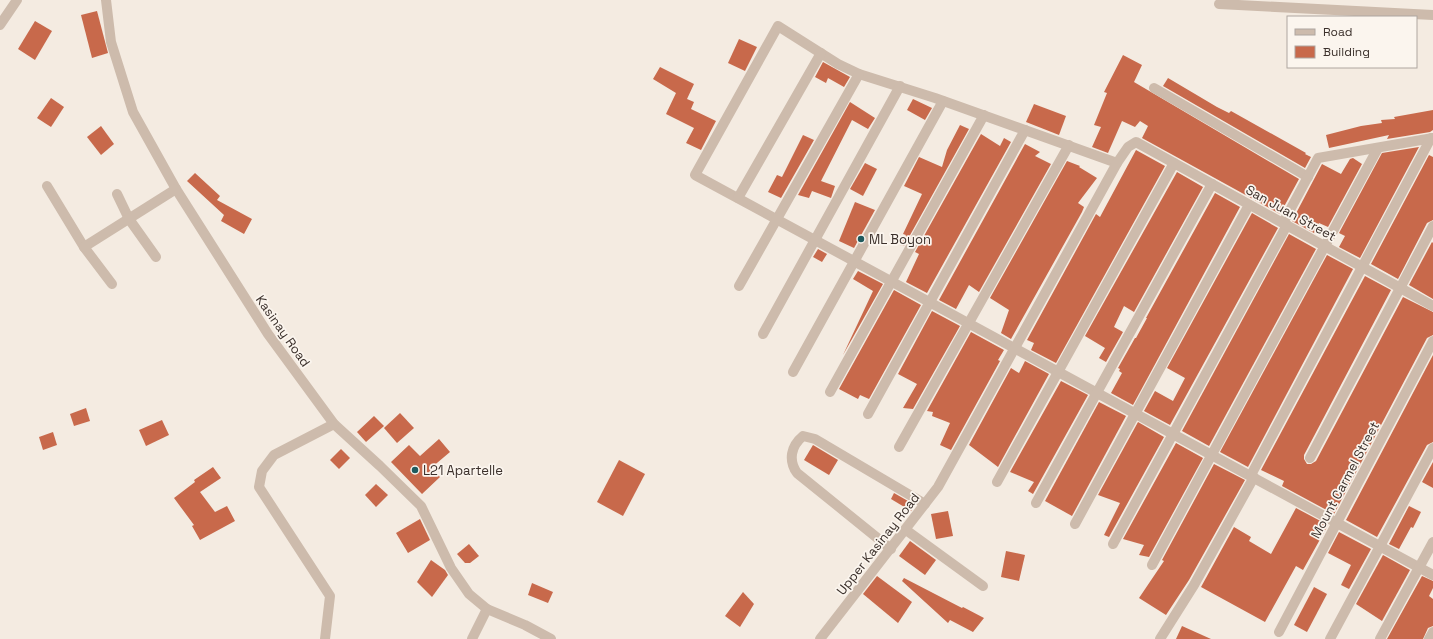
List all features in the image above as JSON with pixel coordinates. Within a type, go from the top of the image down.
[{"type":"street","points":[[0,25],[17,0]]},
{"type":"street","name":"Kasinay Road","points":[[106,0],[111,42],[133,112],[176,189],[268,334],[334,424],[421,506],[451,568],[469,594],[487,609],[525,625],[551,639]]},
{"type":"street","points":[[1219,4],[1292,4],[1433,15]]},
{"type":"street","points":[[1117,163],[900,86],[859,74],[838,64],[778,26],[695,175],[1433,575]]},
{"type":"street","points":[[738,198],[821,53]]},
{"type":"street","points":[[739,286],[859,74]]},
{"type":"street","points":[[763,334],[900,86]]},
{"type":"street","points":[[1154,88],[1308,177]]},
{"type":"street","points":[[793,372],[943,101]]},
{"type":"street","points":[[830,392],[984,115]]},
{"type":"street","points":[[868,414],[1025,130]]},
{"type":"street","points":[[1114,544],[1285,224],[1318,158],[1432,138]]},
{"type":"street","points":[[1160,639],[1194,585],[1432,138]]},
{"type":"street","name":"San Juan Street","points":[[1136,142],[1433,306]]},
{"type":"street","name":"Upper Kasinay Road","points":[[820,639],[906,530],[938,486],[1117,163],[1128,147],[1136,142]]},
{"type":"street","points":[[899,447],[1069,145]]},
{"type":"street","points":[[1152,565],[1378,148]]},
{"type":"street","points":[[997,482],[1174,163]]},
{"type":"street","points":[[1036,503],[1212,184]]},
{"type":"street","points":[[47,186],[84,247],[112,284]]},
{"type":"street","points":[[84,247],[176,189]]},
{"type":"street","points":[[117,194],[129,219],[156,257]]},
{"type":"street","points":[[1075,524],[1249,205]]},
{"type":"street","points":[[1310,458],[1433,226]]},
{"type":"street","name":"Mount Carmel Street","points":[[1279,632],[1433,341]]},
{"type":"street","points":[[325,639],[330,596],[259,488],[262,471],[274,455],[334,424]]},
{"type":"street","points":[[891,549],[797,473],[793,467],[792,461],[795,443],[803,436],[815,439],[925,504]]},
{"type":"street","points":[[1330,639],[1433,448]]},
{"type":"street","points":[[906,530],[983,586]]},
{"type":"street","points":[[1380,639],[1433,542]]},
{"type":"street","points":[[472,639],[487,609]]},
{"type":"street","points":[[1429,639],[1433,632]]},
{"type":"building","points":[[97,11],[108,53],[92,58],[81,15]]},
{"type":"building","points":[[35,21],[52,31],[35,60],[18,49]]},
{"type":"building","points":[[739,39],[757,47],[745,71],[728,63]]},
{"type":"building","points":[[1123,55],[1142,65],[1134,82],[1299,179],[1280,214],[1142,138],[1148,126],[1140,121],[1135,127],[1122,121],[1108,153],[1092,147],[1101,127],[1094,125],[1107,93],[1104,92]]},
{"type":"building","points":[[823,62],[850,77],[844,87],[828,78],[826,83],[815,77]]},
{"type":"building","points":[[660,67],[694,84],[687,99],[694,102],[691,109],[716,121],[701,150],[686,143],[694,128],[666,114],[676,93],[653,79]]},
{"type":"building","points":[[1168,78],[1217,107],[1229,113],[1231,111],[1306,153],[1305,154],[1311,157],[1305,168],[1163,86]]},
{"type":"building","points":[[51,98],[64,107],[51,127],[37,118]]},
{"type":"building","points":[[913,99],[932,108],[925,120],[907,110]]},
{"type":"building","points":[[850,102],[875,118],[868,129],[852,120],[821,181],[835,186],[831,198],[812,191],[809,198],[798,195]]},
{"type":"building","points":[[1034,104],[1066,116],[1059,135],[1026,122]]},
{"type":"building","points":[[1433,110],[1433,130],[1430,132],[1387,139],[1389,135],[1329,148],[1326,135],[1361,126],[1382,123],[1381,120],[1395,119],[1394,117]]},
{"type":"building","points":[[960,125],[969,129],[904,246],[900,245],[906,235],[903,234],[922,194],[904,186],[919,157],[942,167],[947,150]]},
{"type":"building","points":[[101,126],[114,144],[101,155],[87,137]]},
{"type":"building","points":[[981,134],[1000,146],[1004,138],[1011,142],[927,293],[906,282],[919,254],[915,252]]},
{"type":"building","points":[[803,135],[814,140],[781,198],[768,192],[777,175],[782,177]]},
{"type":"building","points":[[1025,144],[1040,152],[1035,156],[1051,164],[979,292],[969,285],[956,309],[939,300]]},
{"type":"building","points":[[1419,147],[1360,258],[1339,247],[1345,236],[1339,233],[1382,153]]},
{"type":"building","points":[[1136,150],[1165,166],[1056,363],[1031,350],[1034,343],[1027,340],[1096,214],[1100,217]]},
{"type":"building","points":[[1429,155],[1433,157],[1433,220],[1427,223],[1398,279],[1371,264]]},
{"type":"building","points":[[1353,158],[1362,164],[1328,227],[1319,223],[1314,233],[1292,221],[1322,164],[1341,174],[1350,159]]},
{"type":"building","points":[[1067,161],[1080,166],[1079,167],[1097,178],[1078,203],[1084,207],[1082,212],[1011,339],[1001,333],[1009,310],[990,298]]},
{"type":"building","points":[[865,163],[877,169],[863,196],[850,189]]},
{"type":"building","points":[[1177,172],[1203,187],[1134,312],[1124,306],[1114,327],[1123,332],[1106,362],[1099,358],[1105,348],[1085,336]]},
{"type":"building","points":[[195,173],[220,196],[217,200],[252,219],[244,234],[221,221],[224,215],[187,181]]},
{"type":"building","points":[[1215,193],[1240,207],[1133,405],[1111,393],[1122,373],[1118,368]]},
{"type":"building","points":[[855,202],[875,210],[854,248],[839,241]]},
{"type":"building","points":[[1252,213],[1278,228],[1170,425],[1144,411],[1155,391],[1173,401],[1185,378],[1167,368]]},
{"type":"building","points":[[1289,234],[1316,249],[1209,446],[1182,431]]},
{"type":"building","points":[[1432,242],[1433,243],[1433,299],[1409,285]]},
{"type":"building","points":[[818,249],[827,254],[822,262],[813,257]]},
{"type":"building","points":[[1327,255],[1353,269],[1248,467],[1220,452]]},
{"type":"building","points":[[858,271],[883,284],[843,355],[873,291],[853,279]]},
{"type":"building","points":[[1365,276],[1391,290],[1304,455],[1304,459],[1307,464],[1311,464],[1316,461],[1403,297],[1433,312],[1433,335],[1427,338],[1334,514],[1282,486],[1284,481],[1261,470]]},
{"type":"building","points":[[894,290],[921,305],[869,399],[860,395],[858,399],[839,389]]},
{"type":"building","points":[[932,311],[960,326],[913,409],[903,408],[917,384],[898,374]]},
{"type":"building","points":[[971,332],[1004,350],[998,360],[1000,361],[951,450],[940,445],[950,423],[932,416],[933,412],[927,411]]},
{"type":"building","points":[[1433,355],[1433,442],[1427,445],[1377,537],[1346,520]]},
{"type":"building","points":[[1025,361],[1049,374],[998,467],[969,445],[1011,368],[1019,373]]},
{"type":"building","points":[[1061,381],[1088,395],[1033,494],[1028,491],[1034,482],[1010,472]]},
{"type":"building","points":[[1099,402],[1126,416],[1072,516],[1045,501]]},
{"type":"building","points":[[86,408],[90,421],[74,426],[70,414]]},
{"type":"building","points":[[400,413],[414,428],[397,443],[384,428]]},
{"type":"building","points":[[374,416],[384,426],[366,442],[357,432]]},
{"type":"building","points":[[162,420],[169,435],[146,446],[139,430]]},
{"type":"building","points":[[1138,422],[1164,437],[1109,537],[1104,535],[1120,503],[1098,495]]},
{"type":"building","points":[[53,432],[57,445],[43,450],[39,437]]},
{"type":"building","name":"L21 Apartelle","points":[[439,439],[450,452],[431,468],[440,477],[422,494],[391,462],[409,445],[420,456]]},
{"type":"building","points":[[1176,443],[1203,458],[1149,557],[1139,555],[1144,545],[1123,539]]},
{"type":"building","points":[[813,445],[838,460],[829,475],[804,460]]},
{"type":"building","points":[[341,449],[350,458],[339,469],[330,460]]},
{"type":"building","points":[[619,460],[645,474],[623,516],[597,502]]},
{"type":"building","points":[[1433,462],[1433,488],[1422,482]]},
{"type":"building","points":[[1214,464],[1245,480],[1189,580],[1166,615],[1139,598],[1164,561],[1162,560]]},
{"type":"building","points":[[213,467],[221,478],[200,492],[215,512],[227,506],[235,521],[200,540],[192,526],[194,525],[174,498],[195,482],[194,480]]},
{"type":"building","points":[[376,484],[388,495],[376,507],[365,495]]},
{"type":"building","points":[[894,493],[915,505],[911,511],[891,499]]},
{"type":"building","points":[[1409,506],[1421,512],[1413,528],[1411,527],[1399,549],[1389,544]]},
{"type":"building","points":[[1296,508],[1328,525],[1303,570],[1296,566],[1265,622],[1201,587],[1234,527],[1251,537],[1249,541],[1271,554]]},
{"type":"building","points":[[948,511],[953,536],[936,539],[931,514]]},
{"type":"building","points":[[420,519],[430,540],[408,553],[396,533]]},
{"type":"building","points":[[1339,532],[1371,549],[1349,589],[1341,585],[1351,565],[1328,553]]},
{"type":"building","points":[[910,541],[936,560],[925,575],[899,556]]},
{"type":"building","points":[[469,544],[479,556],[470,563],[465,563],[457,554]]},
{"type":"building","points":[[1006,551],[1025,555],[1019,581],[1001,577]]},
{"type":"building","points":[[1383,555],[1410,570],[1382,621],[1356,604]]},
{"type":"building","points":[[431,560],[445,570],[448,575],[432,597],[417,582]]},
{"type":"building","points":[[877,576],[912,602],[898,623],[863,594]]},
{"type":"building","points":[[1422,576],[1433,581],[1433,588],[1429,596],[1433,599],[1433,626],[1428,628],[1423,639],[1387,639]]},
{"type":"building","points":[[904,578],[984,618],[973,632],[950,620],[948,623],[902,581]]},
{"type":"building","points":[[532,583],[553,592],[548,603],[528,595]]},
{"type":"building","points":[[1314,587],[1327,594],[1307,632],[1294,625]]},
{"type":"building","points":[[743,592],[754,604],[740,627],[725,616]]},
{"type":"building","points":[[1182,626],[1211,639],[1176,639]]},
{"type":"place","name":"ML Boyon","points":[[861,239]]},
{"type":"place","name":"L21 Apartelle","points":[[415,470]]}]
